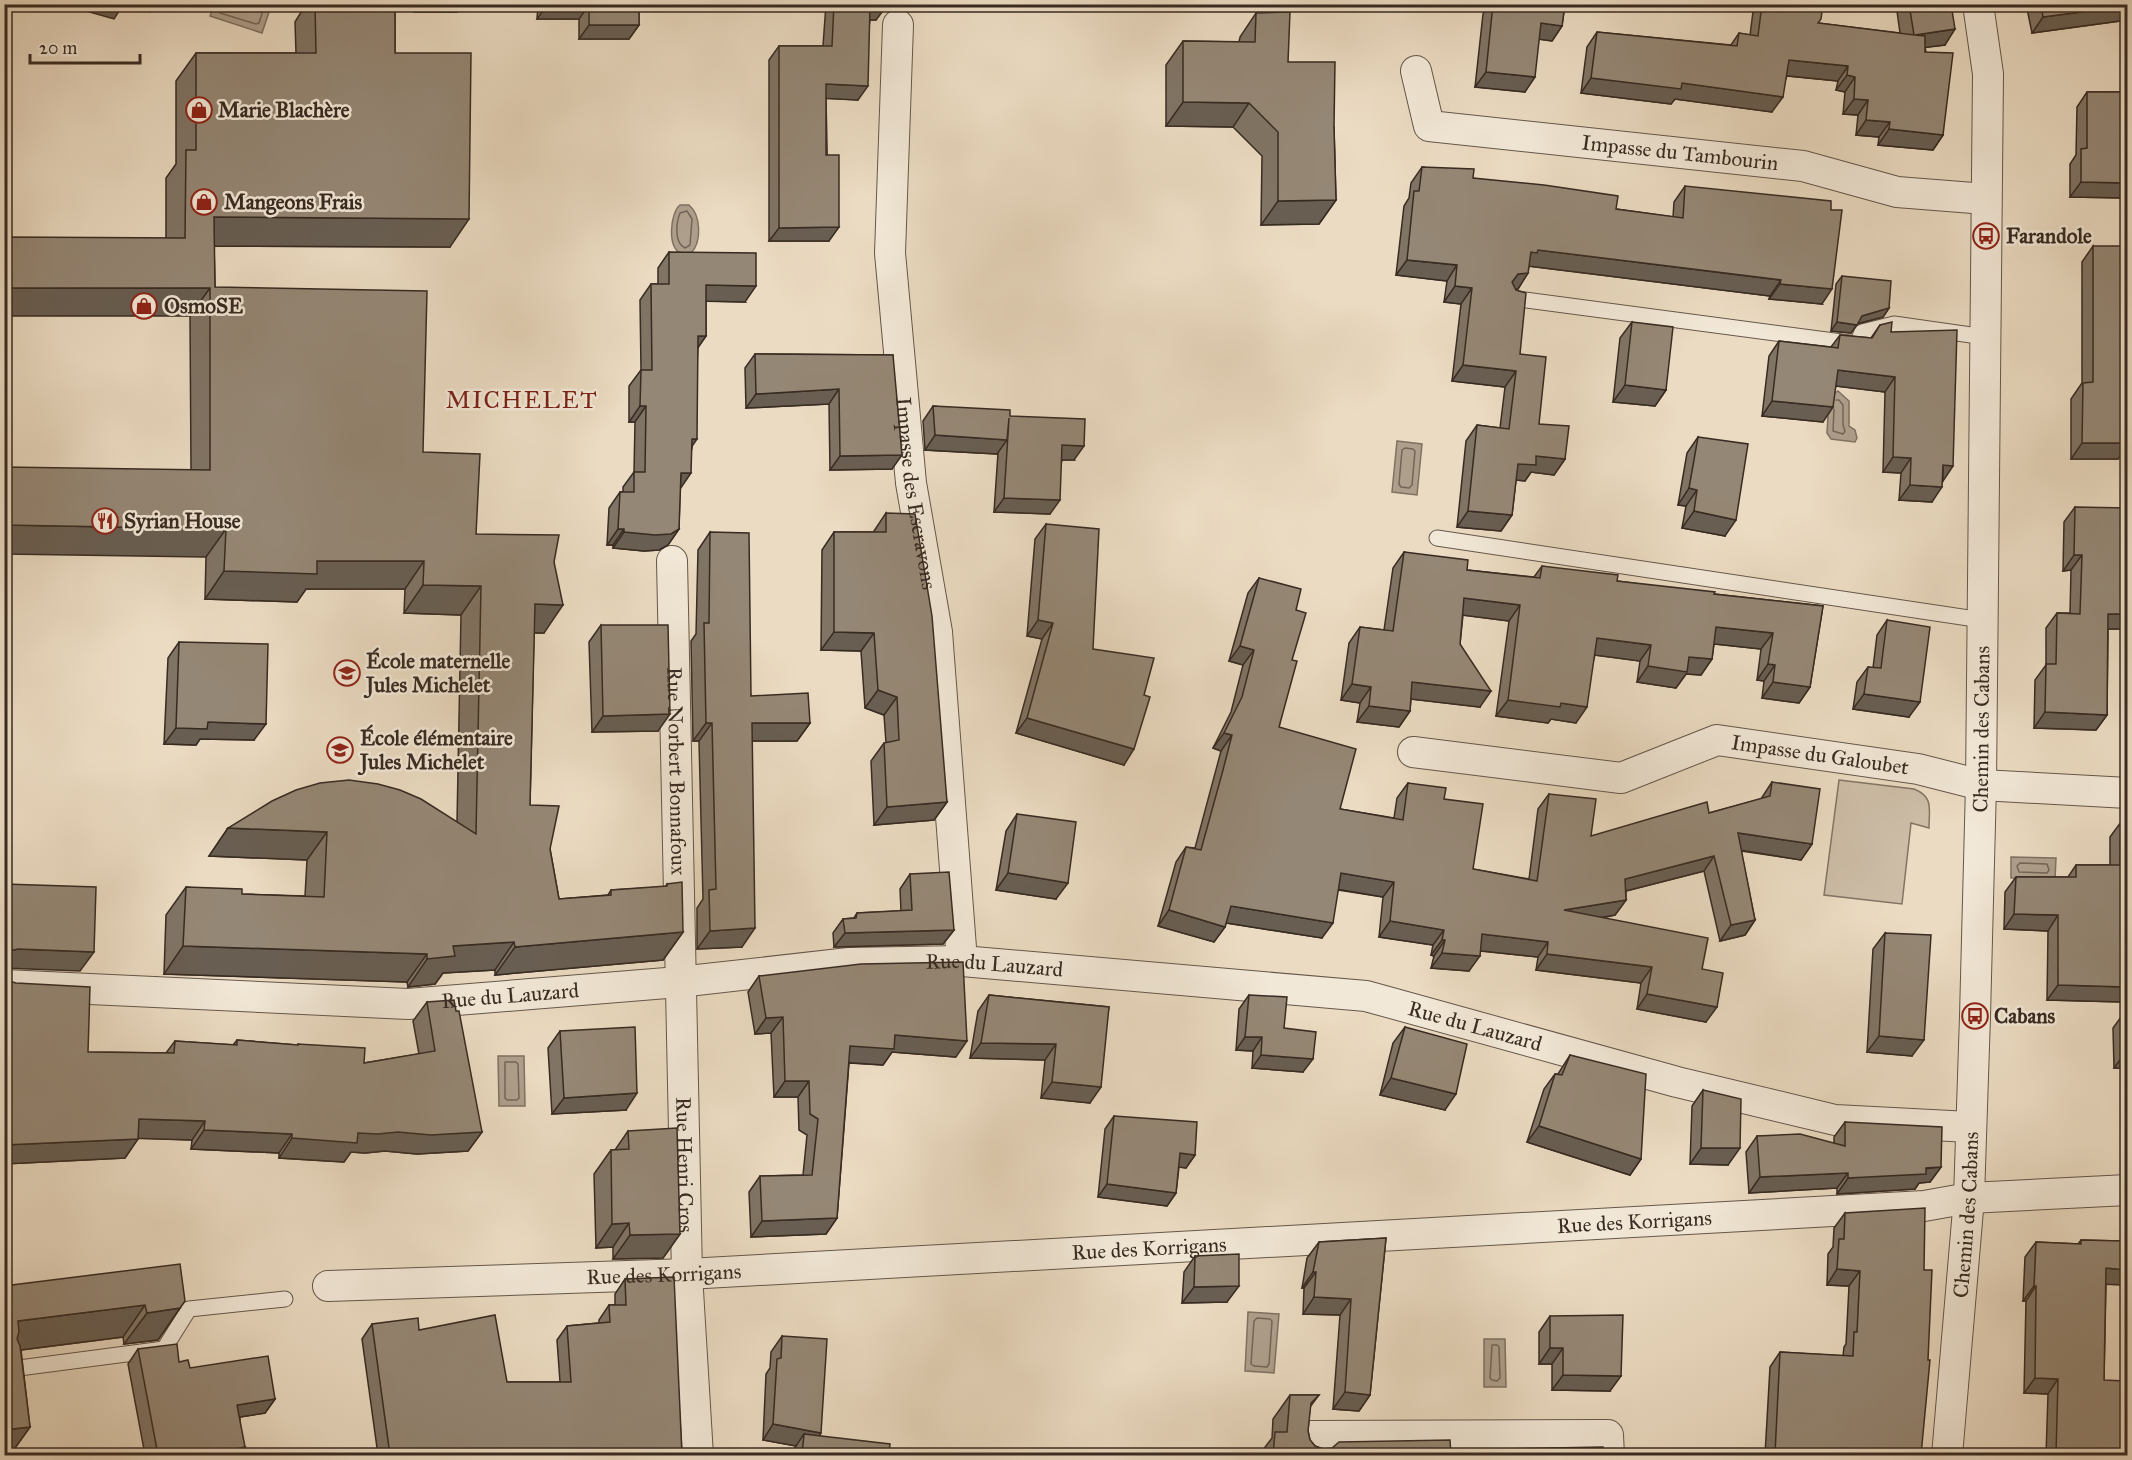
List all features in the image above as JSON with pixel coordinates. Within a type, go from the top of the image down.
[{"type":"street","name":"Chemin des Cabans","points":[[1947,1455],[1969,1198],[1981,785],[1988,74],[1978,4]]},
{"type":"street","name":"Impasse des Escravons","points":[[898,25],[890,253],[911,483],[937,632],[963,961]]},
{"type":"street","name":"Impasse du Tambourin","points":[[1416,71],[1429,126],[1803,166],[1897,192],[1986,199]]},
{"type":"street","name":"Rue Norbert Bonnafoux","points":[[672,561],[680,982]]},
{"type":"street","name":"Impasse du Galoubet","points":[[1413,752],[1621,778],[1718,741],[1918,769],[1981,785],[2127,793]]},
{"type":"street","name":"Rue du Lauzard","points":[[4,986],[408,1004],[680,982],[849,963],[963,961],[1366,996],[1677,1082],[1835,1120],[1970,1127]]},
{"type":"street","name":"Rue Henri Cros","points":[[680,982],[687,1274],[698,1455]]},
{"type":"street","name":"Rue des Korrigans","points":[[328,1286],[687,1274],[1912,1207],[1969,1198],[2127,1190]]},
{"type":"street","points":[[1308,1455],[1309,1436],[1608,1435],[1609,1455]]},
{"type":"lane","points":[[1511,298],[1857,344],[1862,332],[1894,324],[1985,337]]},
{"type":"lane","points":[[1437,538],[1982,620]]},
{"type":"lane","points":[[176,1296],[189,1309]]},
{"type":"lane","points":[[189,1309],[285,1299]]},
{"type":"lane","points":[[4,1370],[164,1349],[189,1309]]},
{"type":"shaded area","points":[[1839,780],[1914,789],[1928,800],[1929,828],[1911,823],[1902,904],[1824,895]]},
{"type":"water","points":[[214,5],[271,6],[262,33],[210,16]]},
{"type":"water","points":[[680,205],[689,205],[698,222],[697,242],[691,253],[682,253],[677,250],[672,238],[672,223]]},
{"type":"water","points":[[1838,391],[1849,401],[1849,426],[1855,430],[1857,438],[1855,442],[1831,439],[1827,433],[1829,397]]},
{"type":"water","points":[[1397,441],[1422,444],[1417,495],[1392,492]]},
{"type":"water","points":[[2011,857],[2056,858],[2055,879],[2011,878]]},
{"type":"water","points":[[498,1056],[524,1056],[525,1106],[499,1106]]},
{"type":"water","points":[[1248,1312],[1279,1314],[1274,1373],[1245,1371]]},
{"type":"water","points":[[1484,1339],[1505,1339],[1506,1387],[1484,1387]]},
{"type":"building","points":[[315,4],[395,4],[395,53],[471,53],[469,219],[214,217],[215,287],[427,291],[423,452],[480,454],[476,534],[559,535],[554,562],[563,605],[535,604],[530,805],[559,806],[550,849],[559,899],[611,895],[611,890],[667,886],[667,884],[682,882],[683,932],[515,947],[514,942],[453,946],[455,956],[427,959],[427,954],[183,946],[186,887],[242,889],[242,894],[324,897],[327,832],[228,828],[272,801],[296,790],[320,783],[349,780],[378,784],[421,799],[476,834],[481,586],[423,585],[424,561],[317,561],[317,574],[224,571],[226,529],[4,525],[4,467],[210,470],[210,288],[4,288],[4,237],[185,238],[186,150],[196,150],[196,53],[316,53]]},
{"type":"building","points":[[547,4],[639,4],[639,25],[589,25],[589,5]]},
{"type":"building","points":[[834,4],[886,4],[886,7],[870,6],[868,86],[826,84],[826,155],[839,155],[839,227],[779,228],[779,46],[832,46]]},
{"type":"building","points":[[1493,4],[1565,4],[1562,26],[1541,23],[1535,77],[1486,72]]},
{"type":"building","points":[[1762,4],[1823,4],[1821,19],[1818,23],[1914,35],[1909,4],[1951,4],[1955,29],[1915,35],[1925,36],[1925,52],[1953,53],[1943,135],[1889,129],[1890,122],[1866,120],[1868,100],[1854,99],[1855,77],[1847,75],[1848,66],[1789,60],[1783,97],[1682,83],[1681,89],[1591,78],[1597,32],[1737,46],[1739,33],[1758,36]]},
{"type":"building","points":[[2041,4],[2127,4],[2127,6],[2043,17]]},
{"type":"building","points":[[1290,12],[1288,62],[1335,62],[1336,200],[1278,201],[1278,132],[1249,103],[1183,102],[1183,41],[1255,42],[1256,13]]},
{"type":"building","points":[[2087,92],[2127,92],[2127,183],[2081,182],[2081,149],[2087,148]]},
{"type":"building","points":[[1422,167],[1474,169],[1473,178],[1618,196],[1616,209],[1683,218],[1685,186],[1831,201],[1831,210],[1842,210],[1832,289],[1780,284],[1781,280],[1538,250],[1537,253],[1531,252],[1528,273],[1518,274],[1512,282],[1516,290],[1526,293],[1520,354],[1546,357],[1539,424],[1569,426],[1565,459],[1536,456],[1536,465],[1518,464],[1512,515],[1468,511],[1477,425],[1509,429],[1516,371],[1463,365],[1472,288],[1455,286],[1457,265],[1407,260],[1414,191],[1419,191]]},
{"type":"building","points":[[2093,246],[2127,246],[2127,443],[2082,443],[2083,383],[2093,382]]},
{"type":"building","points":[[669,252],[756,253],[756,286],[706,285],[706,336],[698,336],[697,439],[692,439],[691,473],[681,473],[679,529],[671,534],[655,535],[624,532],[624,529],[618,529],[620,492],[634,492],[634,472],[645,472],[646,406],[640,406],[641,370],[652,370],[651,284],[669,284]]},
{"type":"building","points":[[1842,276],[1891,281],[1889,308],[1862,316],[1857,325],[1837,322]]},
{"type":"building","points":[[1632,322],[1673,327],[1666,390],[1625,385]]},
{"type":"building","points":[[1892,322],[1891,332],[1957,330],[1953,466],[1943,465],[1942,487],[1910,485],[1911,458],[1893,457],[1895,377],[1838,370],[1833,407],[1772,401],[1779,341],[1838,348],[1840,335],[1872,338],[1880,325]]},
{"type":"building","points":[[755,354],[893,355],[902,455],[840,456],[839,389],[756,394]]},
{"type":"building","points":[[933,406],[1010,410],[1010,416],[1085,419],[1084,446],[1062,445],[1060,500],[1004,498],[1009,418],[1007,440],[935,435]]},
{"type":"building","points":[[1698,437],[1748,444],[1736,520],[1694,511],[1697,490],[1689,488]]},
{"type":"building","points":[[2075,507],[2127,508],[2127,614],[2108,614],[2107,715],[2045,712],[2046,664],[2056,664],[2057,613],[2080,614],[2082,555],[2074,555]]},
{"type":"building","points":[[886,513],[915,514],[932,616],[947,802],[887,807],[884,743],[899,740],[897,697],[878,690],[874,633],[834,632],[834,532],[886,532]]},
{"type":"building","points":[[1046,524],[1099,529],[1093,649],[1154,658],[1144,695],[1150,697],[1134,749],[1027,718],[1053,623],[1038,620]]},
{"type":"building","points":[[710,532],[749,533],[751,696],[808,693],[810,723],[752,723],[755,928],[710,931],[709,890],[716,889],[712,723],[706,723],[704,623],[709,623]]},
{"type":"building","points":[[1404,552],[1468,560],[1467,570],[1540,578],[1542,566],[1618,575],[1617,581],[1823,606],[1810,687],[1773,682],[1775,665],[1768,664],[1773,633],[1716,627],[1712,659],[1689,657],[1687,672],[1648,666],[1651,645],[1597,638],[1587,707],[1561,703],[1560,707],[1508,700],[1520,605],[1464,598],[1460,644],[1491,691],[1412,682],[1410,711],[1369,706],[1371,687],[1352,684],[1360,627],[1393,631]]},
{"type":"building","points":[[1259,578],[1301,589],[1296,610],[1306,613],[1292,660],[1297,661],[1279,727],[1356,749],[1340,809],[1403,820],[1408,783],[1446,788],[1444,799],[1483,804],[1473,869],[1537,881],[1549,794],[1596,799],[1591,836],[1707,802],[1709,813],[1770,796],[1772,782],[1820,789],[1812,844],[1738,833],[1755,920],[1731,925],[1714,856],[1625,879],[1626,900],[1564,910],[1708,938],[1702,969],[1723,973],[1717,1007],[1647,994],[1652,967],[1547,954],[1548,942],[1482,934],[1480,956],[1442,953],[1445,940],[1442,940],[1444,930],[1390,921],[1394,882],[1341,873],[1333,923],[1231,906],[1225,927],[1169,910],[1186,847],[1201,850],[1223,770],[1232,735],[1224,733],[1242,697],[1254,650],[1240,646]]},
{"type":"building","points":[[1887,620],[1930,627],[1920,702],[1864,694],[1868,667],[1881,668]]},
{"type":"building","points":[[601,625],[668,625],[670,714],[603,716]]},
{"type":"building","points":[[179,642],[268,644],[266,724],[208,722],[207,729],[176,728]]},
{"type":"building","points":[[1017,814],[1076,822],[1068,883],[1008,873]]},
{"type":"building","points":[[2121,822],[2127,822],[2127,987],[2058,985],[2058,915],[2014,914],[2016,877],[2076,877],[2076,865],[2120,865]]},
{"type":"building","points":[[949,872],[954,930],[845,933],[843,919],[856,918],[857,913],[912,910],[910,874]]},
{"type":"building","points":[[4,884],[96,887],[94,952],[18,949],[4,955]]},
{"type":"building","points":[[1885,933],[1931,935],[1924,1040],[1879,1036]]},
{"type":"building","points":[[963,962],[967,1041],[895,1035],[894,1049],[850,1046],[837,1218],[762,1221],[760,1176],[812,1175],[818,1119],[810,1114],[809,1081],[785,1081],[783,1017],[766,1018],[759,976],[861,964]]},
{"type":"building","points":[[4,976],[16,983],[90,987],[88,1052],[174,1053],[175,1041],[237,1045],[237,1040],[365,1048],[364,1063],[435,1051],[427,1002],[454,1000],[456,1011],[459,1011],[482,1132],[431,1135],[398,1132],[358,1133],[357,1143],[292,1138],[292,1134],[204,1130],[205,1121],[139,1119],[138,1139],[4,1145]]},
{"type":"building","points":[[989,995],[1109,1007],[1101,1087],[1052,1082],[1056,1044],[981,1043]]},
{"type":"building","points":[[1249,995],[1287,997],[1284,1028],[1316,1032],[1313,1059],[1261,1055],[1262,1037],[1245,1037]]},
{"type":"building","points":[[2124,1013],[2127,1013],[2127,1053],[2125,1053]]},
{"type":"building","points":[[635,1027],[637,1093],[564,1098],[560,1031]]},
{"type":"building","points":[[1405,1027],[1467,1044],[1456,1094],[1391,1078]]},
{"type":"building","points":[[1570,1055],[1646,1074],[1641,1159],[1539,1126],[1555,1074],[1562,1075]]},
{"type":"building","points":[[1703,1090],[1741,1099],[1740,1148],[1701,1148]]},
{"type":"building","points":[[1114,1116],[1197,1122],[1195,1155],[1180,1153],[1176,1193],[1107,1184]]},
{"type":"building","points":[[1845,1122],[1942,1127],[1941,1167],[1926,1168],[1926,1174],[1848,1178],[1848,1173],[1760,1177],[1757,1136],[1800,1134],[1845,1146]]},
{"type":"building","points":[[677,1128],[680,1234],[630,1235],[629,1223],[612,1224],[611,1150],[629,1149],[628,1131]]},
{"type":"building","points":[[1925,1208],[1924,1270],[1932,1270],[1928,1360],[1930,1360],[1921,1455],[1775,1454],[1780,1352],[1853,1356],[1854,1332],[1857,1332],[1860,1271],[1837,1269],[1839,1239],[1844,1239],[1845,1213]]},
{"type":"building","points":[[2123,1236],[2127,1236],[2127,1270],[2106,1268],[2104,1380],[2125,1381],[2124,1455],[2056,1455],[2058,1379],[2035,1378],[2036,1242],[2081,1244],[2081,1240],[2123,1241]]},
{"type":"building","points":[[1386,1238],[1370,1395],[1345,1392],[1351,1299],[1314,1297],[1316,1272],[1313,1272],[1319,1242]]},
{"type":"building","points":[[1239,1254],[1239,1286],[1194,1287],[1195,1256]]},
{"type":"building","points":[[180,1264],[185,1301],[180,1308],[147,1313],[145,1305],[18,1321],[17,1339],[20,1346],[30,1427],[4,1430],[4,1286]]},
{"type":"building","points":[[674,1277],[682,1455],[390,1455],[372,1324],[418,1318],[419,1330],[495,1315],[507,1382],[571,1382],[567,1326],[610,1322],[609,1305],[626,1305],[625,1279]]},
{"type":"building","points":[[1623,1315],[1621,1376],[1563,1375],[1563,1348],[1550,1348],[1550,1316]]},
{"type":"building","points":[[782,1336],[827,1339],[821,1433],[773,1424],[777,1359],[781,1358]]},
{"type":"building","points":[[177,1344],[179,1362],[188,1360],[190,1368],[268,1356],[275,1399],[237,1405],[245,1447],[235,1449],[236,1455],[158,1455],[138,1349]]},
{"type":"building","points":[[1290,1395],[1319,1395],[1311,1403],[1308,1431],[1310,1440],[1315,1446],[1323,1449],[1332,1448],[1339,1442],[1450,1440],[1451,1455],[1273,1455],[1275,1432],[1287,1432]]},
{"type":"building","points":[[804,1434],[890,1444],[889,1455],[802,1455]]},
{"type":"building","points":[[1603,1447],[1603,1455],[1498,1455],[1498,1449]]},
{"type":"place","name":"Marie Blachère","points":[[199,110]]},
{"type":"place","name":"Mangeons Frais","points":[[204,202]]},
{"type":"place","name":"Farandole","points":[[1986,236]]},
{"type":"place","name":"OsmoSE","points":[[144,306]]},
{"type":"place","name":"Syrian House","points":[[105,521]]},
{"type":"place","name":"École maternelle Jules Michelet","points":[[347,673]]},
{"type":"place","name":"École élémentaire Jules Michelet","points":[[340,750]]},
{"type":"place","name":"Cabans","points":[[1975,1016]]},
{"type":"district","name":"MICHELET","points":[[522,400]]}]
